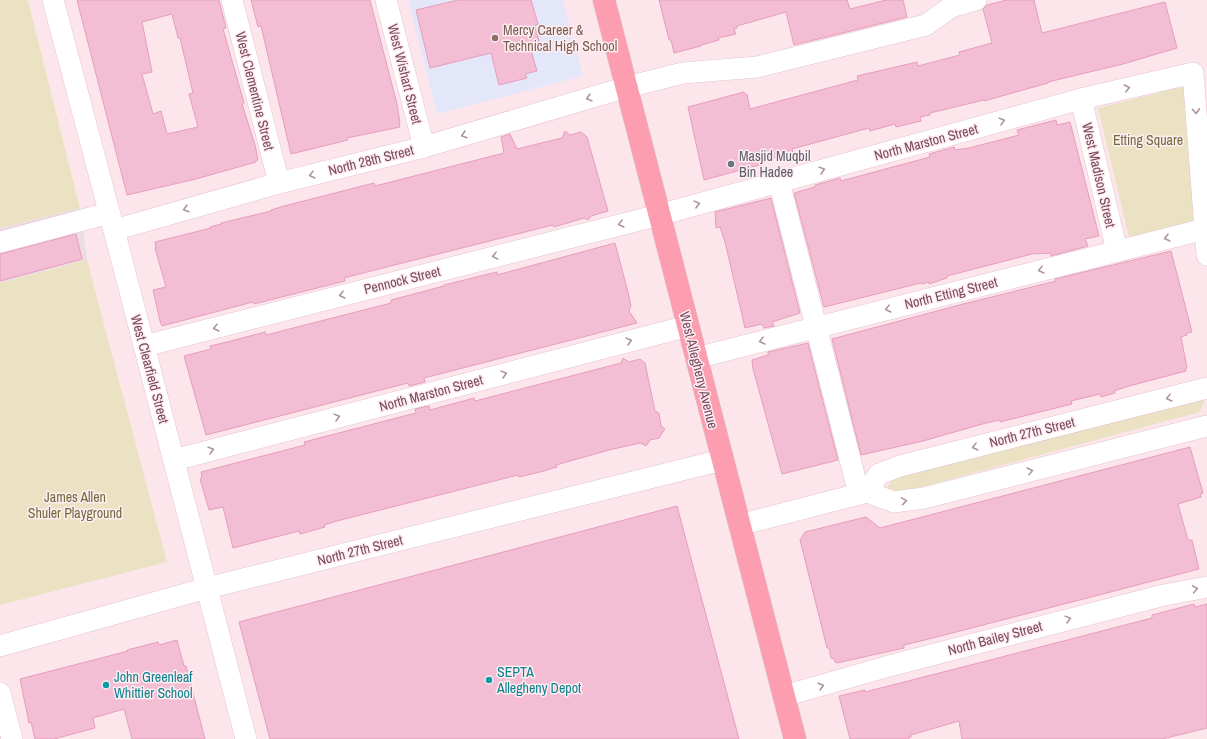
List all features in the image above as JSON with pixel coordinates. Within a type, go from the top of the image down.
[{"type":"main road","name":"West Allegheny Avenue","points":[[604,0],[795,739]]},
{"type":"street","name":"West Clearfield Street","points":[[53,0],[112,221],[246,739]]},
{"type":"street","name":"West Clementine Street","points":[[232,0],[279,183]]},
{"type":"street","name":"West Wishart Street","points":[[386,0],[424,147]]},
{"type":"street","name":"North 28th Street","points":[[0,242],[112,221],[279,183],[424,147],[626,87],[683,73],[757,67],[911,29],[926,25],[951,6],[976,0]]},
{"type":"street","name":"North Marston Street","points":[[659,215],[1081,99],[1193,73],[1205,229]]},
{"type":"street","name":"West Madison Street","points":[[1081,99],[1117,251]]},
{"type":"street","points":[[779,182],[817,328],[863,493]]},
{"type":"street","name":"Pennock Street","points":[[144,346],[659,215]]},
{"type":"street","name":"North Etting Street","points":[[696,358],[1205,229]]},
{"type":"street","points":[[1205,229],[1207,255]]},
{"type":"street","name":"North Marston Street","points":[[174,460],[688,326]]},
{"type":"street","name":"North 27th Street","points":[[863,493],[879,474],[900,466],[1207,388]]},
{"type":"street","points":[[739,525],[863,493],[894,502],[924,498],[1207,426]]},
{"type":"street","name":"North 27th Street","points":[[0,646],[207,588],[722,460]]},
{"type":"street","name":"North Bailey Street","points":[[784,696],[904,662],[1164,595],[1207,587]]},
{"type":"street","points":[[0,693],[12,739]]},
{"type":"shaded area","name":"Mercy Career & Technical High School","points":[[408,0],[563,0],[583,76],[437,114]]},
{"type":"shaded area","points":[[80,208],[87,260],[0,283],[0,281],[82,259],[75,233],[0,252],[0,228]]},
{"type":"green space","points":[[0,0],[28,0],[80,208],[0,228]]},
{"type":"green space","name":"Etting Square","points":[[1185,86],[1197,220],[1129,237],[1098,108]]},
{"type":"green space","name":"James Allen Shuler Playground","points":[[87,260],[167,562],[0,605],[0,283]]},
{"type":"green space","points":[[1194,395],[1205,400],[1200,412],[903,492],[886,488],[898,474]]},
{"type":"building","points":[[77,0],[219,0],[226,28],[223,29],[258,160],[256,160],[256,162],[196,179],[127,195]],"holes":[[[172,14],[178,38],[180,38],[193,93],[189,94],[198,127],[167,134],[161,111],[153,114],[142,74],[152,72],[142,22]]]},
{"type":"building","points":[[251,0],[370,0],[397,104],[400,127],[347,138],[348,140],[291,154],[261,26],[258,27]]},
{"type":"building","name":"Mercy Career & Technical High School","points":[[458,0],[531,0],[538,24],[535,26],[539,41],[529,44],[537,71],[525,74],[527,78],[499,85],[491,53],[430,68],[416,10]]},
{"type":"building","points":[[659,0],[847,0],[850,9],[886,0],[903,0],[907,17],[794,45],[786,12],[737,26],[737,28],[734,29],[736,34],[718,38],[719,40],[674,53],[671,40],[669,40]]},
{"type":"building","points":[[1007,0],[1034,0],[1042,33],[1165,2],[1177,48],[1123,64],[1048,82],[984,101],[930,113],[930,115],[920,117],[921,121],[896,127],[895,124],[870,131],[869,128],[792,149],[793,152],[762,161],[763,164],[704,180],[688,107],[744,92],[745,95],[747,94],[750,109],[858,80],[857,76],[917,62],[918,66],[960,55],[959,52],[992,43],[983,9],[987,5]]},
{"type":"building","points":[[1056,120],[1057,125],[1070,122],[1099,236],[1085,239],[1088,246],[1051,256],[1051,253],[1036,253],[947,276],[947,278],[929,284],[929,282],[921,283],[824,307],[794,193],[840,178],[841,181],[930,157],[929,154],[954,147],[955,150],[969,148],[1019,135],[1017,130]]},
{"type":"building","points":[[565,131],[570,135],[581,132],[587,137],[608,211],[591,216],[588,220],[584,218],[554,227],[553,225],[344,278],[345,281],[254,304],[253,302],[162,326],[153,290],[166,287],[155,248],[155,242],[211,228],[210,227],[221,223],[271,211],[284,206],[374,183],[375,186],[504,153],[501,137],[510,134],[517,149],[562,138]]},
{"type":"building","points":[[771,198],[800,313],[772,322],[774,326],[764,328],[762,324],[745,328],[725,242],[720,227],[716,228],[715,212]]},
{"type":"building","points":[[76,234],[82,259],[0,281],[0,254]]},
{"type":"building","points":[[615,243],[631,306],[629,311],[637,323],[424,378],[425,382],[409,386],[408,383],[206,435],[184,356],[211,349],[210,346],[265,332],[266,335],[391,303],[391,300],[444,285],[497,272],[497,275]]},
{"type":"building","points":[[1171,251],[1192,332],[1181,337],[1187,368],[1185,369],[1186,371],[1129,386],[1114,391],[1115,393],[1101,397],[1100,394],[1071,401],[1072,404],[1000,422],[1000,420],[986,423],[923,441],[861,455],[832,339],[1056,281],[1055,279]]},
{"type":"building","points":[[808,343],[838,460],[782,474],[753,369],[752,360],[768,355],[768,352]]},
{"type":"building","points":[[623,358],[629,362],[640,359],[645,363],[655,411],[659,413],[661,426],[665,429],[659,438],[650,440],[646,446],[640,443],[609,450],[556,465],[557,467],[544,471],[519,477],[518,475],[337,521],[324,525],[325,527],[300,534],[299,531],[233,548],[223,507],[209,510],[200,479],[202,478],[201,472],[305,445],[304,442],[416,413],[415,409],[429,406],[430,410],[474,398],[475,401],[621,363]]},
{"type":"building","points":[[1190,447],[1203,493],[1200,494],[1201,497],[1178,504],[1188,540],[1192,540],[1199,569],[904,645],[904,648],[837,663],[831,658],[829,648],[827,648],[800,540],[805,532],[866,517],[880,528]]},
{"type":"building","name":"SEPTA Allegheny Depot","points":[[677,506],[739,739],[270,739],[239,622]]},
{"type":"building","points":[[1194,604],[1195,607],[1207,604],[1207,728],[1162,739],[962,739],[959,721],[911,735],[911,737],[908,737],[909,739],[850,739],[839,696],[865,690],[865,692],[994,659],[1152,618],[1152,615]]},
{"type":"building","name":"John Greenleaf Whittier School","points":[[177,640],[184,666],[186,666],[205,739],[132,739],[124,709],[93,718],[95,728],[54,739],[35,739],[31,722],[29,723],[20,679],[158,642],[159,645]]},
{"type":"place","name":"Mercy Career & Technical High School","points":[[495,38]]},
{"type":"place","name":"Masjid Muqbil Bin Hadee","points":[[731,164]]},
{"type":"place","name":"SEPTA Allegheny Depot","points":[[489,680]]},
{"type":"place","name":"John Greenleaf Whittier School","points":[[106,685]]}]
